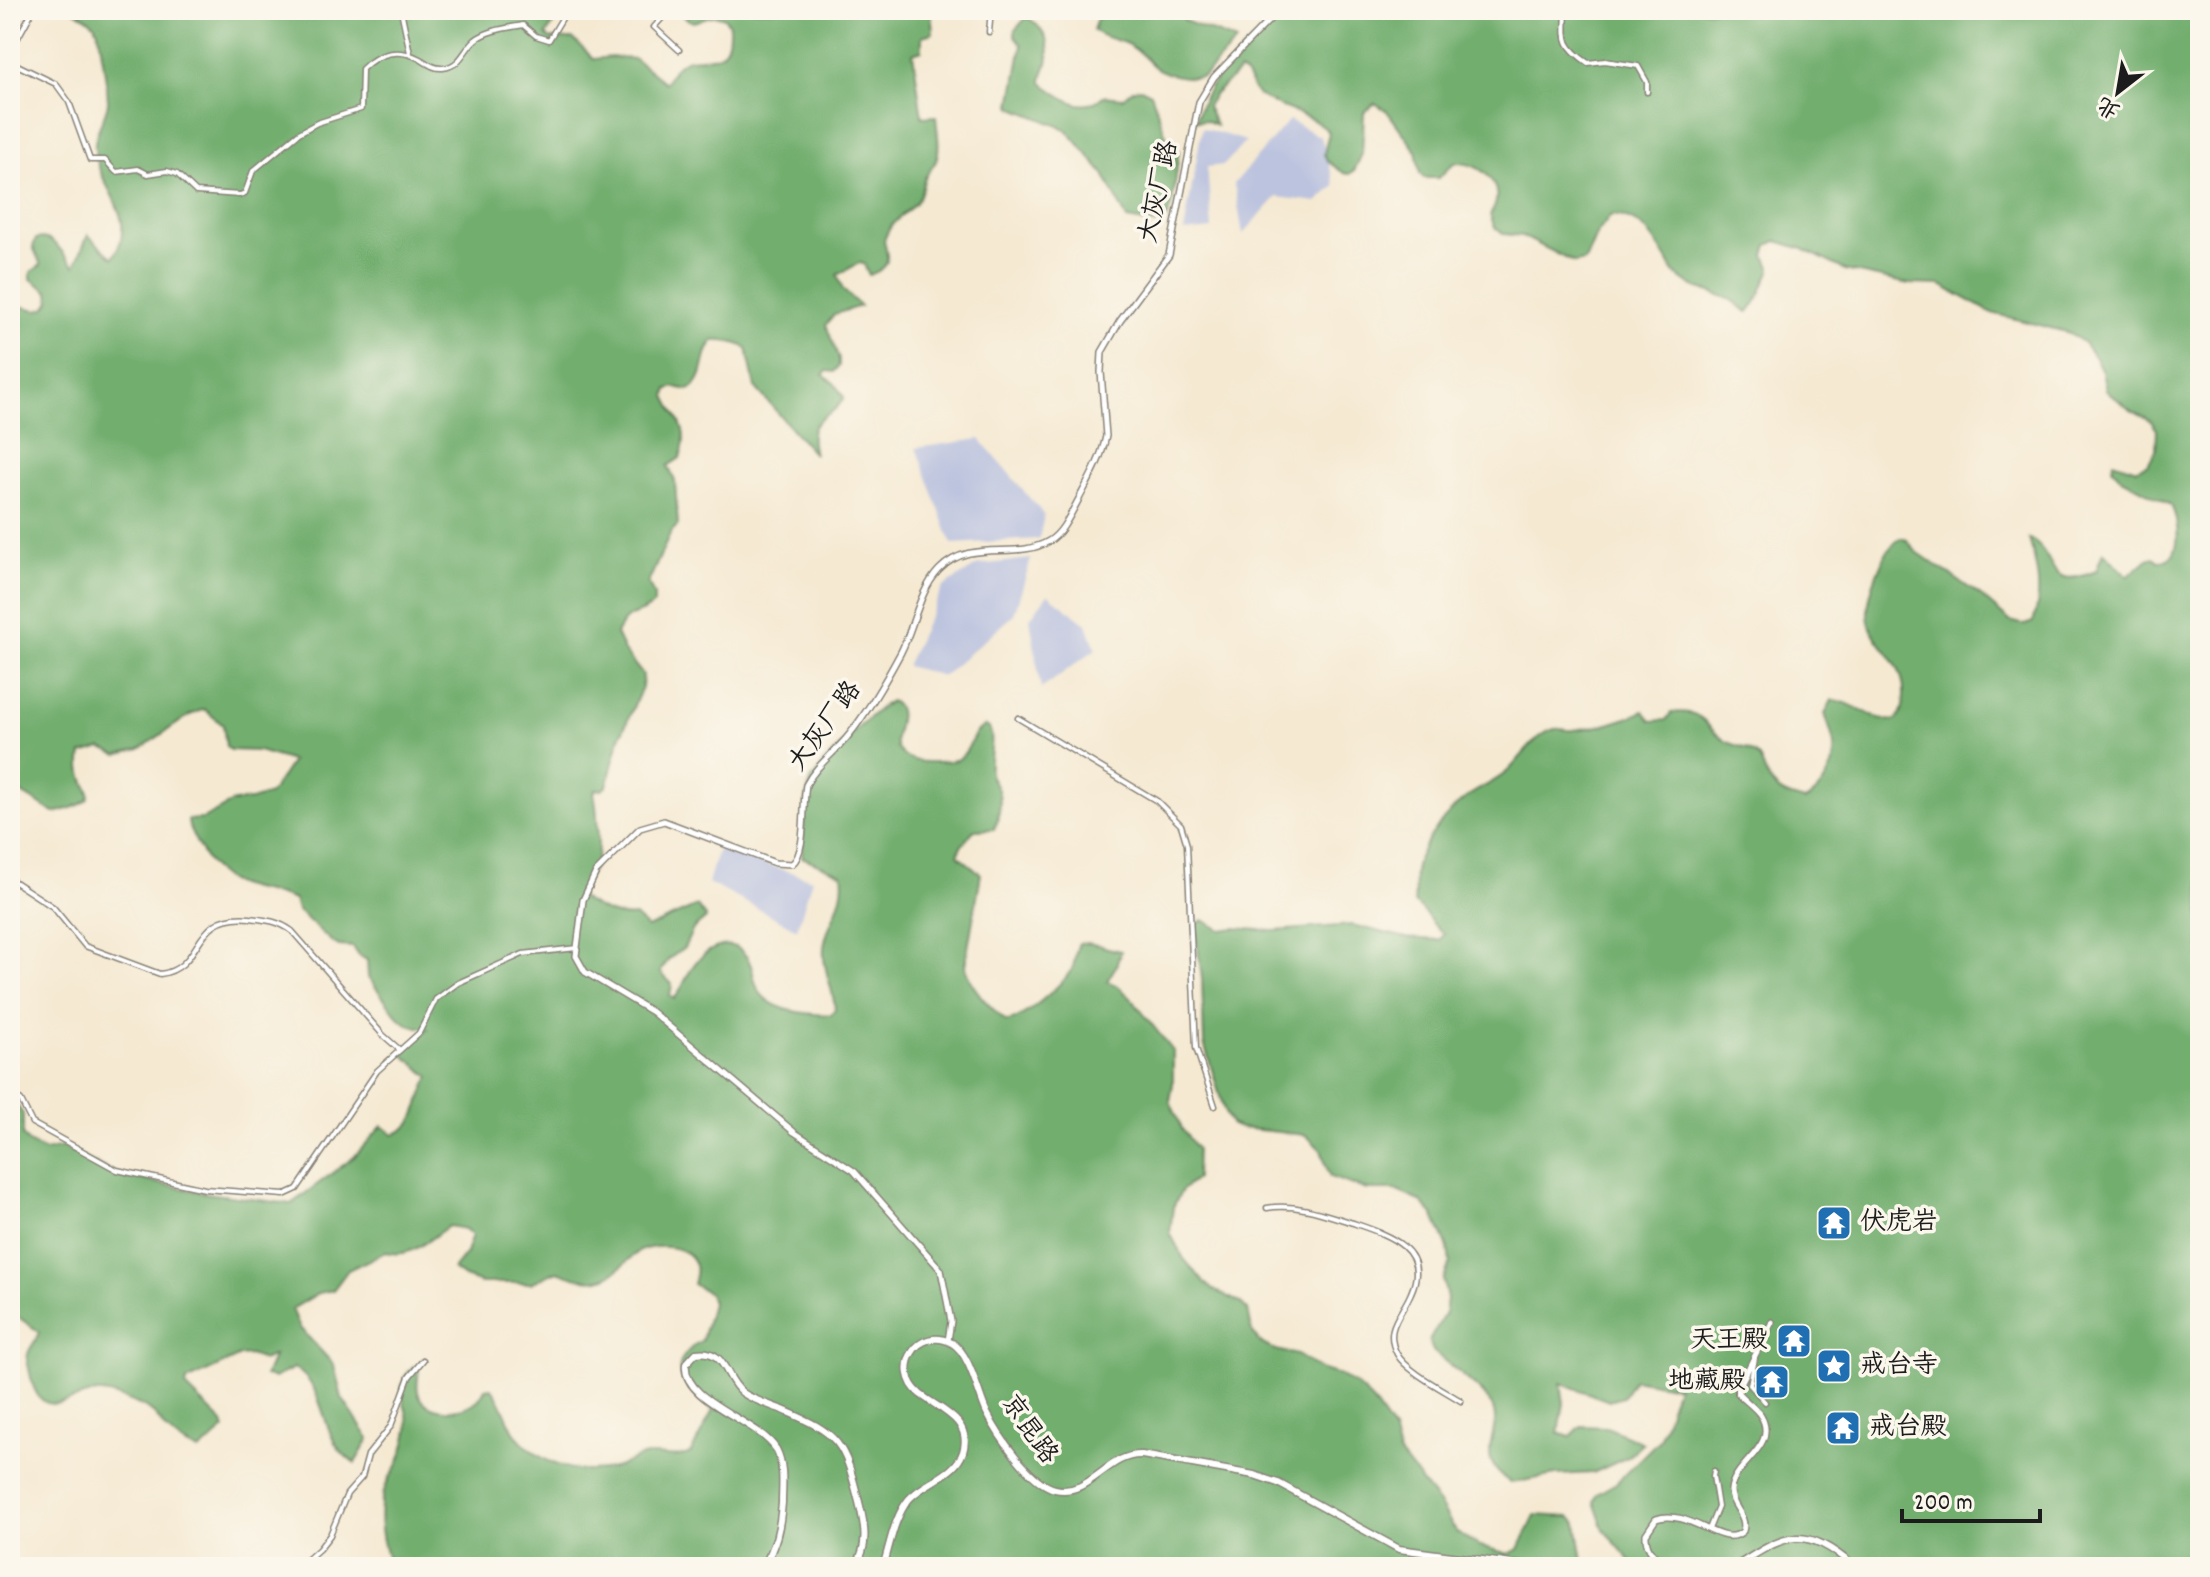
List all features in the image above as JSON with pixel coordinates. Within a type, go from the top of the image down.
[{"type":"main road","name":"京昆路","points":[[883,1567],[907,1502],[955,1466],[963,1453],[965,1436],[962,1427],[948,1412],[918,1392],[907,1373],[908,1360],[915,1348],[927,1341],[948,1341],[960,1351],[995,1425],[1030,1473],[1046,1486],[1060,1490],[1077,1488],[1117,1460],[1128,1455],[1142,1455],[1254,1475],[1278,1483],[1399,1549],[1535,1567]]},
{"type":"main road","points":[[763,1567],[775,1545],[780,1526],[783,1479],[780,1459],[764,1436],[690,1384],[686,1364],[696,1353],[715,1354],[721,1358],[744,1394],[820,1426],[840,1444],[849,1464],[865,1530],[865,1547],[855,1567]]},
{"type":"main road","points":[[1735,1567],[1776,1542],[1797,1537],[1826,1546],[1855,1567]]},
{"type":"street","points":[[17,65],[10,52],[33,10]]},
{"type":"street","points":[[401,10],[410,53]]},
{"type":"street","points":[[10,64],[56,84],[69,102],[90,160],[105,160],[116,172],[138,169],[148,174],[167,171],[177,174],[196,192],[233,196],[245,193],[253,171],[299,133],[317,123],[361,109],[362,69],[371,60],[388,53],[410,53],[439,69],[455,65],[476,39],[503,28],[523,25],[536,36],[549,40],[567,10]]},
{"type":"street","points":[[662,10],[664,16],[654,27],[679,50]]},
{"type":"street","points":[[989,32],[991,10]]},
{"type":"street","name":"大灰厂路","points":[[577,948],[583,900],[596,872],[640,828],[664,821],[775,863],[792,864],[797,860],[806,785],[860,720],[901,651],[930,582],[938,571],[947,562],[972,552],[1031,547],[1051,541],[1057,534],[1082,493],[1104,446],[1102,352],[1120,321],[1169,255],[1199,102],[1214,77],[1279,10]]},
{"type":"street","points":[[1566,10],[1565,43],[1571,52],[1588,63],[1605,61],[1638,66],[1647,82],[1647,92]]},
{"type":"street","points":[[1018,718],[1157,801],[1181,825],[1187,845],[1196,1048],[1215,1106]]},
{"type":"street","points":[[10,879],[53,907],[85,946],[160,974],[173,973],[181,968],[212,925],[225,918],[277,921],[292,931],[383,1035],[400,1050]]},
{"type":"street","points":[[10,1089],[21,1101],[32,1123],[117,1170],[205,1189],[284,1195],[297,1189],[377,1071],[419,1033],[436,999],[458,983],[523,954],[577,948],[576,956],[585,972],[652,1012],[794,1132],[854,1171],[941,1270],[951,1321],[948,1341]]},
{"type":"street","points":[[1267,1208],[1308,1209],[1385,1233],[1408,1249],[1414,1262],[1412,1293],[1392,1326],[1392,1339],[1405,1364],[1461,1401]]},
{"type":"street","points":[[1670,1567],[1647,1546],[1646,1534],[1652,1522],[1661,1517],[1689,1519],[1724,1537],[1734,1538],[1744,1528],[1731,1490],[1735,1478],[1759,1448],[1764,1428],[1760,1416],[1738,1393],[1738,1389],[1772,1322]]},
{"type":"street","points":[[1756,1356],[1750,1385],[1765,1402]]},
{"type":"street","points":[[299,1567],[330,1535],[347,1494],[362,1477],[368,1455],[391,1426],[409,1377],[423,1360]]},
{"type":"street","points":[[1709,1529],[1718,1507],[1714,1471]]},
{"type":"shaded area","points":[[1289,120],[1321,137],[1335,186],[1317,202],[1277,197],[1243,234],[1234,184]]},
{"type":"shaded area","points":[[1202,128],[1246,141],[1224,165],[1207,167],[1212,229],[1184,232]]},
{"type":"shaded area","points":[[980,439],[1044,515],[1039,539],[952,544],[916,448]]},
{"type":"shaded area","points":[[1031,559],[1014,614],[943,676],[906,666],[943,587],[978,565]]},
{"type":"shaded area","points":[[1048,594],[1087,624],[1096,649],[1041,689],[1030,618]]},
{"type":"shaded area","points":[[718,849],[812,879],[797,929],[708,883]]},
{"type":"green space","points":[[73,10],[562,10],[546,35],[550,39],[573,39],[594,59],[635,59],[665,83],[680,63],[718,55],[728,42],[729,26],[725,18],[712,16],[694,22],[686,19],[679,10],[931,10],[933,33],[922,36],[922,50],[913,53],[922,117],[936,116],[937,156],[918,199],[887,234],[884,241],[887,261],[882,269],[869,275],[864,264],[859,263],[837,275],[843,290],[860,306],[835,314],[826,325],[839,366],[834,372],[827,371],[823,375],[834,383],[844,397],[812,431],[814,454],[755,387],[747,348],[743,346],[713,341],[695,385],[689,390],[668,389],[666,396],[681,425],[684,439],[680,458],[668,466],[675,481],[678,525],[671,532],[648,583],[654,595],[654,604],[625,620],[616,634],[624,651],[643,675],[642,687],[619,740],[607,786],[602,790],[596,789],[594,793],[597,856],[579,896],[605,911],[620,916],[635,916],[647,928],[697,906],[706,918],[693,929],[684,948],[669,959],[660,972],[672,984],[670,996],[674,999],[697,961],[709,951],[730,946],[748,959],[758,989],[772,1003],[796,1012],[831,1015],[835,1010],[824,947],[843,884],[842,874],[802,857],[805,808],[811,781],[848,738],[891,701],[899,713],[898,749],[914,760],[942,762],[958,759],[980,729],[985,726],[989,728],[990,773],[999,795],[999,815],[994,829],[974,830],[958,855],[981,874],[965,965],[975,988],[1006,1021],[1013,1020],[1042,1001],[1067,975],[1073,966],[1079,943],[1121,951],[1107,981],[1131,998],[1173,1051],[1170,1101],[1182,1129],[1197,1149],[1196,1179],[1182,1190],[1173,1207],[1170,1233],[1184,1259],[1214,1290],[1241,1303],[1248,1310],[1252,1331],[1259,1342],[1272,1349],[1297,1355],[1320,1369],[1339,1375],[1370,1398],[1393,1431],[1399,1453],[1440,1505],[1457,1533],[1480,1546],[1509,1554],[1519,1549],[1535,1515],[1570,1517],[1577,1523],[1584,1567],[669,1567],[670,1559],[642,1567],[391,1567],[382,1538],[382,1498],[406,1439],[408,1422],[402,1391],[406,1374],[414,1366],[419,1368],[419,1395],[438,1409],[463,1408],[478,1400],[485,1389],[491,1388],[517,1436],[537,1454],[561,1466],[600,1470],[644,1456],[691,1453],[713,1410],[686,1385],[680,1368],[689,1350],[702,1340],[712,1303],[709,1293],[693,1284],[696,1270],[692,1259],[680,1250],[663,1247],[640,1251],[616,1271],[600,1279],[581,1278],[557,1271],[531,1283],[481,1283],[453,1269],[466,1253],[472,1235],[465,1229],[449,1226],[412,1250],[404,1253],[385,1252],[348,1270],[333,1290],[319,1293],[292,1309],[300,1328],[334,1365],[342,1398],[369,1439],[355,1463],[335,1443],[314,1388],[305,1377],[294,1368],[274,1378],[265,1376],[274,1355],[263,1360],[249,1355],[240,1356],[187,1381],[186,1387],[223,1423],[225,1429],[199,1451],[175,1438],[147,1408],[117,1396],[101,1393],[61,1403],[43,1401],[36,1393],[27,1360],[39,1332],[10,1311],[10,1096],[23,1114],[23,1136],[30,1144],[45,1151],[62,1147],[117,1174],[199,1192],[291,1204],[354,1157],[382,1126],[394,1134],[403,1130],[414,1117],[430,1077],[401,1053],[428,1029],[409,1025],[399,1018],[368,977],[367,960],[359,956],[353,947],[332,942],[297,910],[294,900],[238,885],[220,875],[202,853],[189,827],[188,820],[203,819],[233,802],[270,794],[292,761],[258,751],[230,750],[226,746],[223,725],[204,709],[140,749],[117,755],[102,748],[82,754],[81,767],[89,792],[84,803],[54,813],[10,786],[10,304],[37,310],[45,308],[50,301],[49,292],[31,279],[31,272],[41,265],[33,247],[36,239],[53,242],[75,266],[88,235],[113,258],[122,228],[120,214],[97,163],[95,149],[108,102],[97,29]]},
{"type":"green space","points":[[1115,10],[1175,10],[1185,21],[1237,41],[1204,76],[1173,75],[1156,68],[1132,46],[1093,30],[1097,18]]},
{"type":"green space","points":[[1283,10],[2200,10],[2200,1567],[1636,1567],[1604,1530],[1594,1502],[1597,1494],[1616,1483],[1659,1440],[1677,1387],[1634,1379],[1623,1397],[1609,1401],[1561,1383],[1564,1403],[1559,1433],[1570,1437],[1581,1426],[1607,1427],[1643,1443],[1628,1457],[1593,1473],[1556,1475],[1511,1483],[1492,1462],[1490,1452],[1495,1422],[1489,1401],[1433,1351],[1429,1341],[1445,1313],[1447,1299],[1443,1280],[1450,1263],[1448,1248],[1434,1216],[1420,1201],[1395,1190],[1367,1190],[1330,1177],[1321,1150],[1306,1135],[1232,1125],[1225,1113],[1204,1043],[1202,979],[1195,926],[1203,920],[1221,930],[1273,931],[1352,925],[1407,938],[1440,940],[1444,934],[1414,903],[1416,866],[1424,847],[1444,819],[1467,797],[1509,770],[1548,731],[1600,726],[1644,711],[1651,721],[1666,720],[1671,713],[1696,715],[1724,740],[1754,753],[1777,789],[1805,801],[1823,784],[1833,761],[1833,741],[1825,714],[1832,700],[1886,720],[1895,721],[1901,712],[1903,681],[1899,670],[1875,636],[1868,616],[1869,600],[1881,564],[1900,538],[1907,540],[1917,552],[1981,596],[2010,621],[2026,625],[2033,622],[2038,591],[2029,539],[2045,553],[2059,575],[2067,578],[2096,571],[2103,552],[2128,576],[2148,559],[2167,559],[2176,548],[2177,539],[2171,505],[2122,479],[2112,468],[2113,461],[2137,469],[2148,464],[2156,450],[2157,430],[2151,421],[2129,409],[2106,390],[2095,358],[2084,343],[2070,333],[1992,313],[1941,285],[1909,284],[1845,270],[1803,249],[1777,241],[1768,245],[1765,256],[1771,269],[1749,312],[1732,300],[1683,280],[1674,272],[1645,229],[1621,216],[1611,215],[1596,235],[1585,261],[1575,263],[1522,236],[1504,234],[1495,228],[1490,215],[1495,205],[1495,187],[1490,178],[1475,167],[1454,163],[1438,178],[1424,178],[1420,174],[1416,151],[1387,111],[1375,103],[1364,113],[1362,154],[1354,171],[1349,174],[1327,161],[1324,154],[1329,132],[1313,120],[1258,95],[1244,73],[1239,71],[1207,106],[1216,125],[1206,120],[1196,121],[1210,88],[1220,74]]},
{"type":"green space","points":[[1027,17],[1038,26],[1048,43],[1049,56],[1042,83],[1064,98],[1088,104],[1103,96],[1123,98],[1134,89],[1141,88],[1151,93],[1168,141],[1179,151],[1172,201],[1161,225],[1127,219],[1104,174],[1066,129],[1011,105],[1022,45],[1015,36],[1015,30]]},
{"type":"place","name":"伏虎岩","points":[[1834,1223]]},
{"type":"place","name":"天王殿","points":[[1794,1341]]},
{"type":"place","name":"戒台寺","points":[[1834,1366]]},
{"type":"place","name":"地藏殿","points":[[1772,1382]]},
{"type":"place","name":"戒台殿","points":[[1843,1428]]}]
